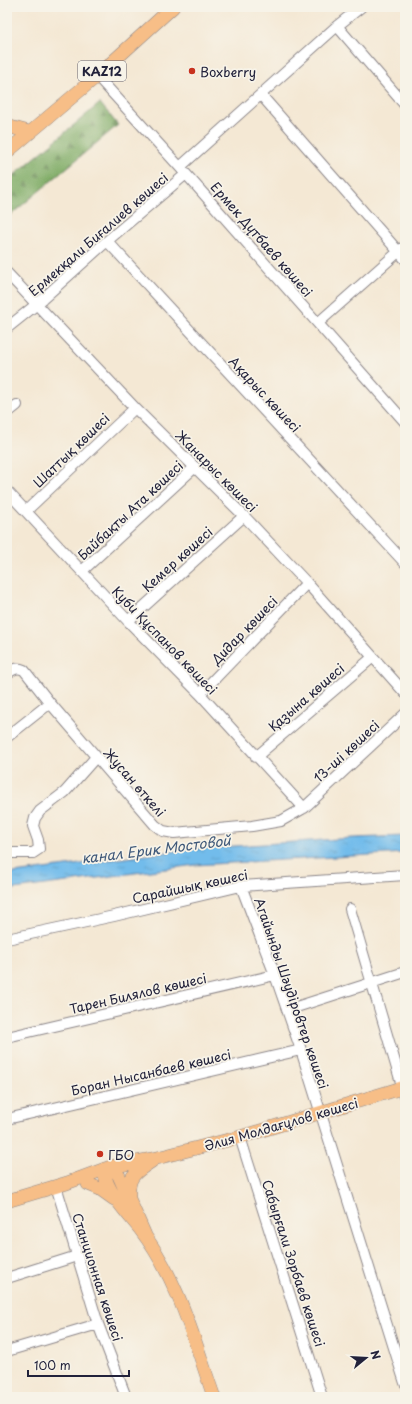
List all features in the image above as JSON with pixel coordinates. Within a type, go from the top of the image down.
[{"type":"main road","name":"KAZ12","points":[[7,152],[97,76],[173,7]]},
{"type":"main road","points":[[7,126],[29,132]]},
{"type":"main road","name":"Әлия Молдағұлов көшесі","points":[[7,1201],[61,1184],[240,1137],[404,1090]]},
{"type":"main road","points":[[125,1201],[130,1180],[136,1172],[157,1158]]},
{"type":"main road","points":[[125,1201],[105,1181],[105,1174],[114,1171],[125,1201],[166,1270],[183,1308],[214,1397]]},
{"type":"main road","name":"Әлия Молдағұлов көшесі","points":[[61,1184],[88,1184],[105,1181]]},
{"type":"main road","points":[[88,1184],[100,1188],[125,1201]]},
{"type":"street","name":"Ермекқали Биғалиев көшесі","points":[[7,328],[37,304],[107,241],[261,95],[337,26],[361,7]]},
{"type":"street","points":[[337,26],[405,105]]},
{"type":"street","name":"Ермек Дүтбаев көшесi","points":[[97,76],[183,170],[405,422]]},
{"type":"street","points":[[261,95],[403,252],[318,323]]},
{"type":"street","name":"Ақарыс көшесi","points":[[107,241],[405,563]]},
{"type":"street","name":"Жанарыс көшесі","points":[[7,273],[135,408],[244,516],[307,583],[405,693]]},
{"type":"street","points":[[7,413],[16,405]]},
{"type":"street","name":"Шаттық көшесі","points":[[26,511],[135,408]]},
{"type":"street","name":"Байбақты Ата көшесі","points":[[82,571],[195,467]]},
{"type":"street","name":"Куби Құспанов көшесi","points":[[7,491],[200,694],[304,808]]},
{"type":"street","name":"Кемер көшесі","points":[[128,620],[244,516]]},
{"type":"street","name":"Дидар көшесі","points":[[200,694],[307,583]]},
{"type":"street","name":"Қазына көшесі","points":[[256,757],[373,657]]},
{"type":"street","name":"Жусан өткелі","points":[[7,674],[13,669],[18,668],[24,670],[50,703],[155,826],[163,831],[174,833],[252,826],[280,821],[304,808]]},
{"type":"street","points":[[7,737],[50,703]]},
{"type":"street","name":"13-ші көшесi","points":[[304,808],[405,714]]},
{"type":"street","points":[[7,853],[33,853],[39,849],[38,840],[33,826],[35,818],[40,811],[65,792],[96,757]]},
{"type":"street","name":"Сарайшық көшесі","points":[[7,939],[114,916],[241,886],[405,875]]},
{"type":"street","name":"Агайынды Шәудіровтер көшесi","points":[[241,886],[287,1010],[405,1383]]},
{"type":"street","points":[[350,909],[404,1090]]},
{"type":"street","points":[[287,1010],[405,972]]},
{"type":"street","name":"Тарен Билялов көшесі","points":[[7,1037],[275,975]]},
{"type":"street","name":"Боран Нысанбаев көшесі","points":[[7,1119],[300,1050]]},
{"type":"street","name":"Сабырғали Зорбаев көшесі","points":[[240,1137],[322,1397]]},
{"type":"street","name":"Станционная көшесі","points":[[61,1184],[77,1256],[98,1324],[126,1397]]},
{"type":"street","points":[[7,1278],[77,1256]]},
{"type":"street","points":[[7,1351],[98,1324]]},
{"type":"green space","points":[[100,103],[118,125],[7,218],[7,181]]},
{"type":"water","name":"канал Ерик Мостовой","points":[[405,836],[405,853],[195,865],[7,890],[7,874],[190,849]]},
{"type":"place","name":"Boxberry","points":[[192,71]]},
{"type":"place","name":"ГБО","points":[[100,1154]]}]
